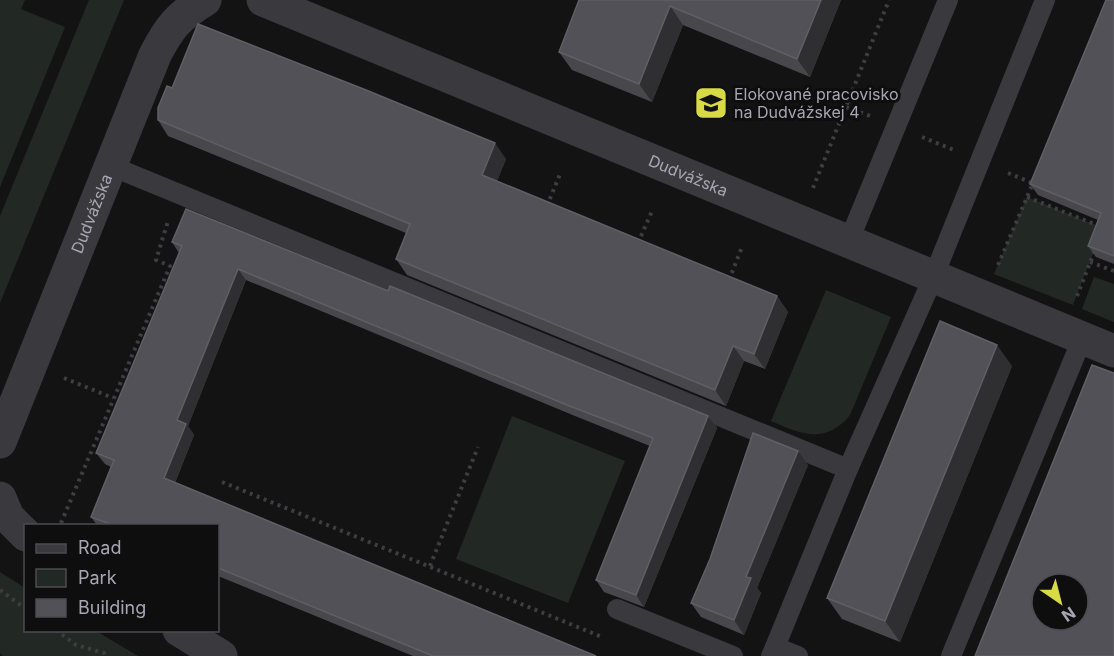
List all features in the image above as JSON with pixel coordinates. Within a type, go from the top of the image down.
[{"type":"street","name":"Dudvážska","points":[[0,442],[155,55],[169,30],[183,14],[205,0]]},
{"type":"street","name":"Dudvážska","points":[[263,0],[1114,351]]},
{"type":"street","points":[[0,498],[8,517],[24,533]]},
{"type":"street","points":[[182,632],[221,656]]},
{"type":"lane","points":[[849,243],[948,0]]},
{"type":"lane","points":[[798,656],[773,651],[848,470],[933,278],[1046,0]]},
{"type":"lane","points":[[111,166],[848,470]]},
{"type":"lane","points":[[951,656],[1082,339]]},
{"type":"lane","points":[[617,609],[733,656]]},
{"type":"path","points":[[799,222],[889,0]]},
{"type":"path","points":[[846,106],[879,120]]},
{"type":"path","points":[[912,133],[963,154]]},
{"type":"path","points":[[1003,171],[1041,186]]},
{"type":"path","points":[[994,274],[1037,172]]},
{"type":"path","points":[[544,212],[560,174]]},
{"type":"path","points":[[1027,197],[1103,228]]},
{"type":"path","points":[[635,249],[652,211]]},
{"type":"path","points":[[60,524],[170,266],[156,260],[166,230]]},
{"type":"path","points":[[1073,305],[1097,245]]},
{"type":"path","points":[[726,286],[742,247]]},
{"type":"path","points":[[1090,262],[1114,271]]},
{"type":"path","points":[[31,364],[113,398]]},
{"type":"path","points":[[430,567],[478,447]]},
{"type":"path","points":[[222,482],[604,638]]},
{"type":"path","points":[[0,590],[24,608]]},
{"type":"path","points":[[59,632],[76,645],[104,653],[105,656]]},
{"type":"green space","points":[[0,0],[25,0],[21,9],[65,27],[0,187]]},
{"type":"green space","points":[[89,0],[124,0],[0,303],[0,216]]},
{"type":"green space","points":[[1027,197],[1103,228],[1073,305],[994,274]]},
{"type":"green space","points":[[1094,277],[1114,284],[1114,322],[1082,309]]},
{"type":"green space","points":[[826,290],[891,317],[850,415],[841,424],[822,434],[803,433],[771,421]]},
{"type":"green space","points":[[512,416],[625,461],[568,603],[456,559]]},
{"type":"green space","points":[[0,572],[24,587],[24,632],[98,632],[138,656],[3,656],[0,653]]},
{"type":"building","points":[[579,0],[821,0],[797,59],[670,6],[639,84],[559,52]]},
{"type":"building","points":[[1106,0],[1114,0],[1114,256],[1088,246],[1101,213],[1030,184]]},
{"type":"building","points":[[198,24],[495,143],[482,175],[777,296],[754,354],[733,346],[715,390],[396,259],[410,224],[158,120],[158,108],[167,86],[172,88]]},
{"type":"building","points":[[186,209],[388,291],[390,286],[708,416],[636,595],[596,580],[653,438],[567,405],[238,269],[177,420],[186,424],[164,478],[596,656],[433,656],[219,568],[219,524],[110,524],[91,517],[114,460],[96,453],[182,246],[172,242]]},
{"type":"building","points":[[940,321],[997,345],[885,621],[827,598]]},
{"type":"building","points":[[1092,365],[1114,373],[1114,656],[975,656]]},
{"type":"building","points":[[753,433],[798,451],[746,577],[751,578],[734,620],[691,603],[710,559]]},
{"type":"place","name":"Elokované pracovisko na Dudvážskej 4","points":[[711,103]]}]
